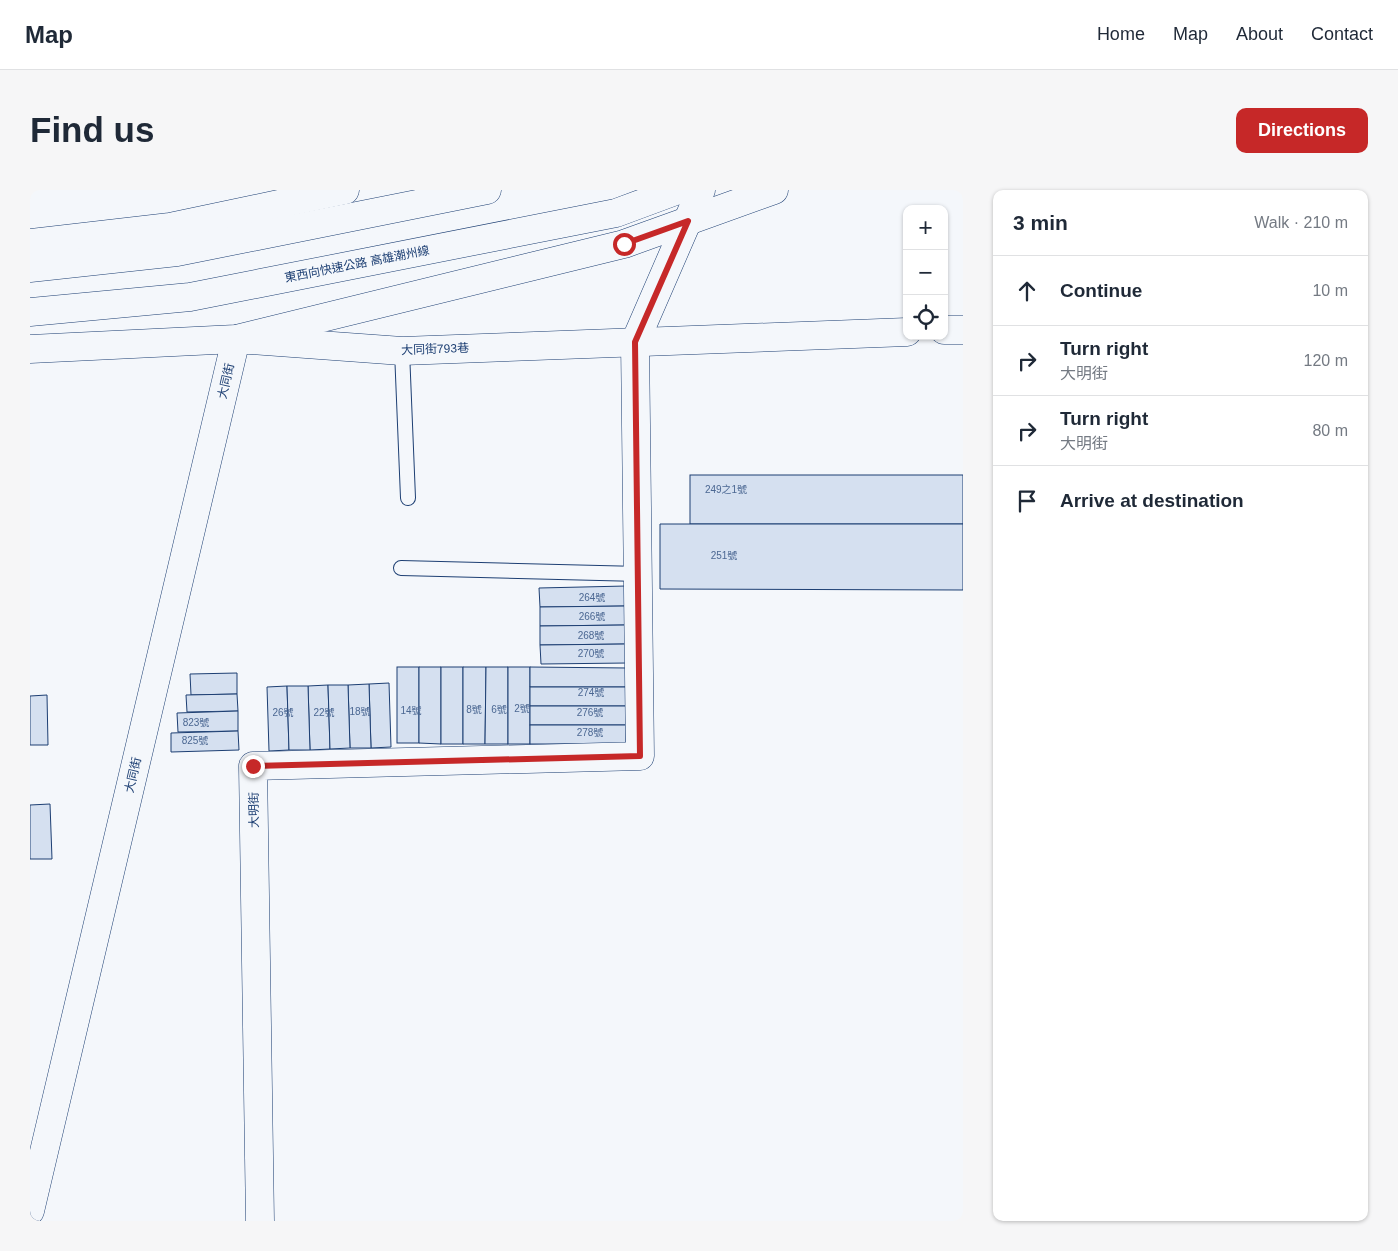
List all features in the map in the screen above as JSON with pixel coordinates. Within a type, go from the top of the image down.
[{"type":"main road","points":[[30,242],[170,228],[345,190]]},
{"type":"main road","points":[[30,268],[177,252],[487,190]]},
{"type":"main road","name":"東西向快速公路 高雄潮州線","points":[[30,312],[190,297],[616,213],[678,190]]},
{"type":"main road","name":"大明街","points":[[260,1221],[253,766],[640,756],[640,574],[635,342],[701,190]]},
{"type":"main road","points":[[30,349],[236,339],[624,244],[774,190]]},
{"type":"main road","points":[[948,330],[963,330]]},
{"type":"main road","name":"大同街793巷","points":[[236,339],[402,350],[903,332]]},
{"type":"main road","name":"大同街","points":[[30,1211],[236,339]]},
{"type":"lane","points":[[402,350],[408,498]]},
{"type":"lane","points":[[400,568],[640,574]]},
{"type":"building","points":[[690,475],[963,475],[963,524],[690,524]]},
{"type":"building","points":[[660,524],[963,524],[963,590],[660,589]]},
{"type":"building","points":[[626,586],[626,606],[540,607],[539,588]]},
{"type":"building","points":[[626,606],[626,625],[540,626],[540,607]]},
{"type":"building","points":[[626,625],[626,644],[540,645],[540,626]]},
{"type":"building","points":[[626,644],[627,663],[541,664],[540,645]]},
{"type":"building","points":[[397,667],[419,667],[419,743],[397,743]]},
{"type":"building","points":[[419,667],[441,667],[441,744],[419,743]]},
{"type":"building","points":[[441,667],[463,667],[463,744],[441,744]]},
{"type":"building","points":[[463,667],[486,667],[485,744],[463,744]]},
{"type":"building","points":[[486,667],[508,667],[508,744],[485,744]]},
{"type":"building","points":[[508,667],[530,667],[530,744],[508,744]]},
{"type":"building","points":[[530,667],[627,668],[626,687],[530,687]]},
{"type":"building","points":[[237,673],[237,694],[191,695],[190,674]]},
{"type":"building","points":[[389,683],[391,747],[371,748],[369,684]]},
{"type":"building","points":[[369,684],[371,748],[350,748],[348,685]]},
{"type":"building","points":[[328,685],[330,749],[310,750],[308,686]]},
{"type":"building","points":[[328,685],[348,685],[350,748],[330,749]]},
{"type":"building","points":[[287,686],[289,750],[269,751],[267,687]]},
{"type":"building","points":[[287,686],[308,686],[310,750],[289,750]]},
{"type":"building","points":[[530,687],[626,687],[626,706],[530,706]]},
{"type":"building","points":[[237,694],[238,711],[187,712],[186,695]]},
{"type":"building","points":[[47,695],[48,745],[30,745],[30,696]]},
{"type":"building","points":[[530,706],[626,706],[626,725],[530,725]]},
{"type":"building","points":[[238,711],[238,731],[178,732],[177,713]]},
{"type":"building","points":[[530,725],[626,725],[626,744],[530,744]]},
{"type":"building","points":[[238,731],[239,750],[171,752],[171,733]]},
{"type":"building","points":[[50,804],[52,859],[30,859],[30,805]]},
{"type":"route","points":[[253,766],[640,756],[640,574],[635,342],[688,221],[624,244]]}]
